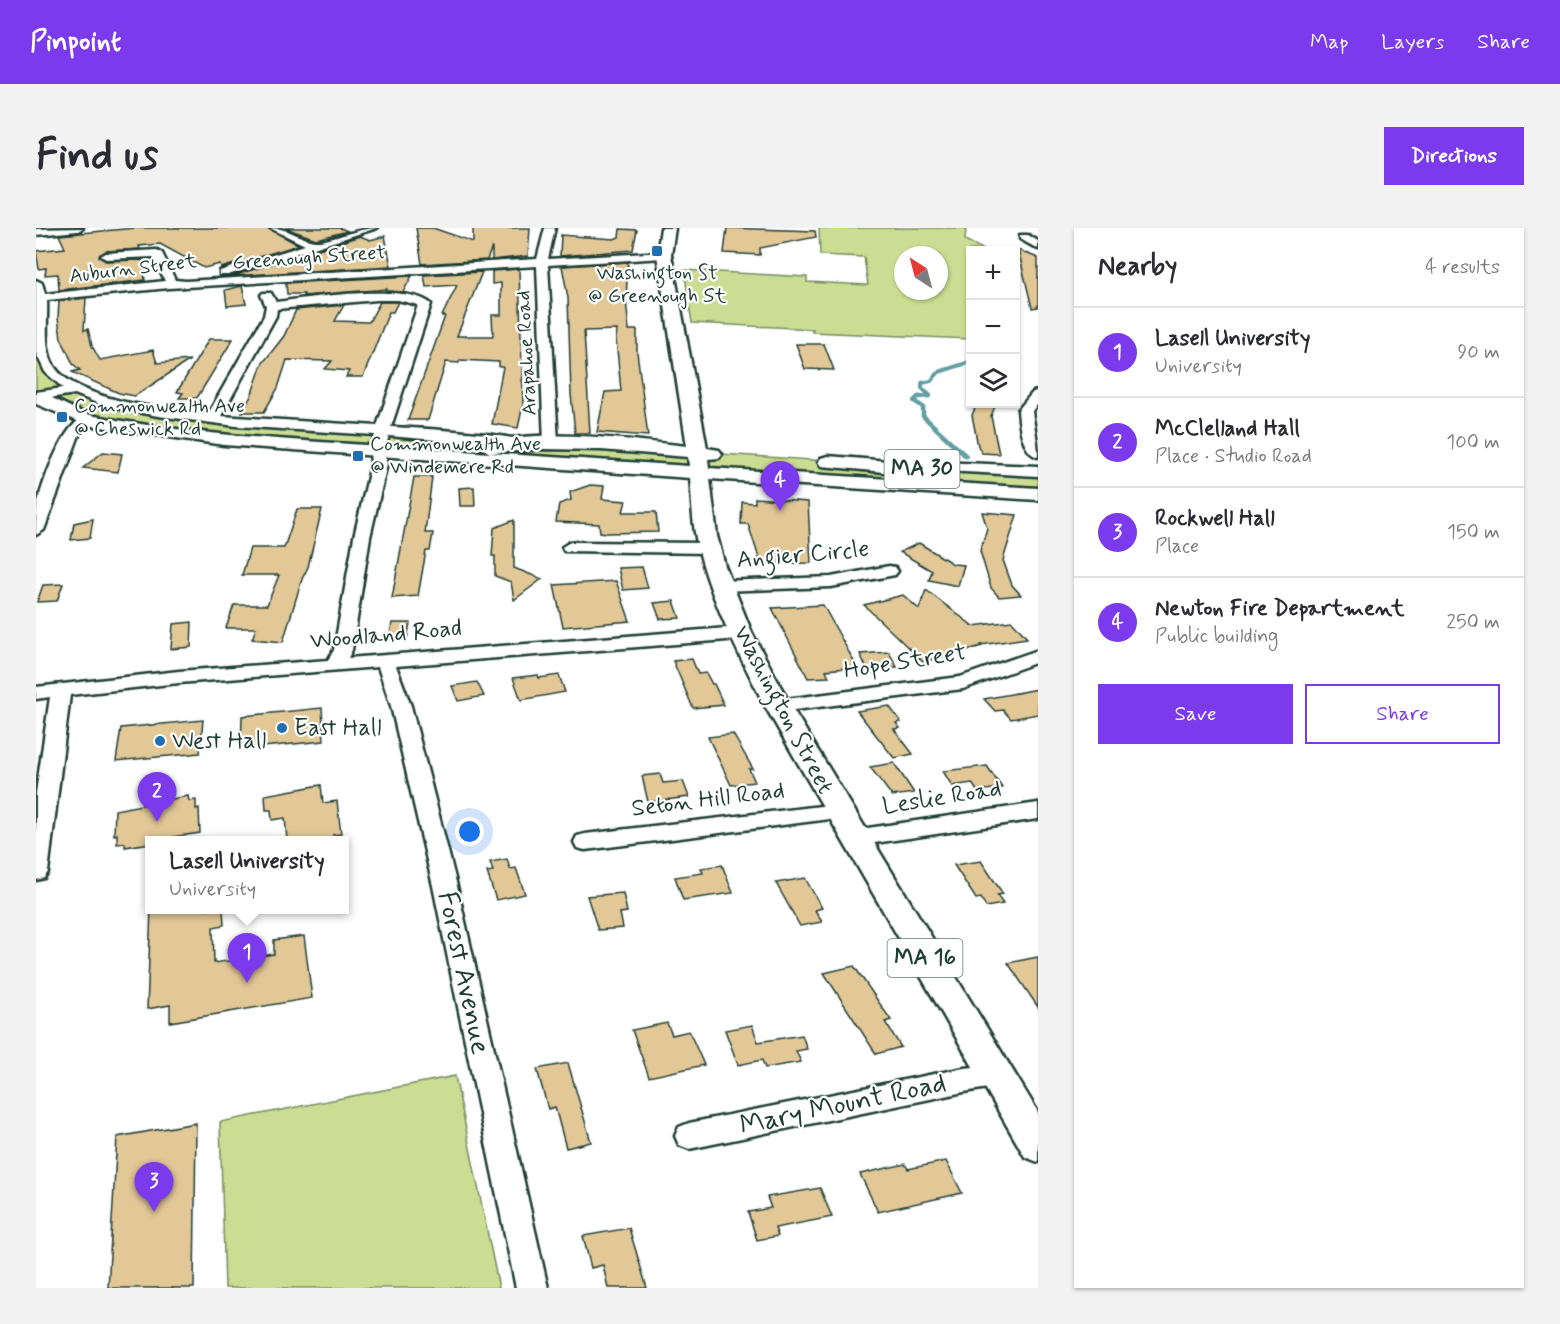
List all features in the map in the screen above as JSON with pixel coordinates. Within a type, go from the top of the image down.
[{"type":"main road","name":"Washington Street","points":[[668,228],[664,255],[696,438],[697,463],[709,548],[719,586],[740,633],[778,706],[846,825],[1038,1145]]},
{"type":"main road","name":"MA 30","points":[[36,396],[87,420],[175,434],[379,442],[697,463],[1038,494]]},
{"type":"main road","name":"MA 30","points":[[379,442],[460,450],[518,443],[551,443],[697,463],[890,465],[1038,487]]},
{"type":"street","points":[[50,246],[42,232],[78,228]]},
{"type":"street","points":[[275,228],[315,245]]},
{"type":"street","name":"Auburn Street","points":[[37,293],[172,285],[217,275],[372,228]]},
{"type":"street","name":"Arapahoe Road","points":[[550,228],[542,262],[551,443]]},
{"type":"street","points":[[1024,237],[1038,246]]},
{"type":"street","points":[[106,256],[158,253],[172,285]]},
{"type":"street","name":"Greenough Street","points":[[172,285],[664,255]]},
{"type":"street","points":[[212,419],[270,316],[272,306],[259,279]]},
{"type":"street","points":[[37,293],[40,352],[53,373],[76,390],[126,406],[379,442]]},
{"type":"street","points":[[272,306],[380,296],[412,297],[425,304],[411,340],[379,442],[379,464],[362,537],[343,650],[335,664]]},
{"type":"street","points":[[36,396],[76,390]]},
{"type":"street","points":[[1038,395],[1025,410],[1025,421],[1031,441],[1038,453]]},
{"type":"street","points":[[36,530],[72,433],[87,420]]},
{"type":"street","points":[[890,465],[1038,471]]},
{"type":"street","points":[[570,547],[709,548]]},
{"type":"street","name":"Angier Circle","points":[[719,586],[831,582],[890,571]]},
{"type":"street","name":"Woodland Road","points":[[36,693],[180,676],[740,633]]},
{"type":"street","name":"Hope Street","points":[[778,706],[963,683],[1038,656]]},
{"type":"street","name":"Forest Avenue","points":[[385,661],[401,706],[445,886],[532,1288]]},
{"type":"street","points":[[36,872],[61,691]]},
{"type":"street","name":"Leslie Road","points":[[846,825],[1038,811]]},
{"type":"street","name":"Seton Hill Road","points":[[585,842],[846,825]]},
{"type":"street","name":"Mary Mount Road","points":[[689,1136],[964,1080],[996,1077]]},
{"type":"green space","points":[[819,228],[966,228],[965,240],[976,246],[966,246],[966,339],[812,332],[813,329],[692,323],[684,270],[807,277],[807,282],[868,285],[864,257],[820,255]]},
{"type":"green space","points":[[36,283],[45,363],[76,390],[152,411],[551,443],[890,465],[1038,471],[1038,494],[699,473],[121,427],[36,397]]},
{"type":"green space","points":[[455,1076],[499,1288],[225,1288],[220,1122]]},
{"type":"building","points":[[136,228],[268,228],[299,245],[221,268],[220,264],[204,268],[160,244],[139,246],[140,249],[106,251],[99,257],[106,261],[142,260],[145,280],[59,290],[58,274],[45,275],[46,268],[39,269],[36,251],[65,248],[59,235]]},
{"type":"building","points":[[285,228],[340,228],[348,231],[316,239]]},
{"type":"building","points":[[416,228],[433,228],[473,242],[473,228],[530,228],[528,256],[492,260],[492,247],[487,260],[422,264]]},
{"type":"building","points":[[727,228],[815,231],[816,237],[760,248],[760,255],[724,253]]},
{"type":"building","points":[[620,229],[637,230],[633,250],[560,256],[561,235],[614,239],[619,237]]},
{"type":"building","points":[[360,236],[370,240],[385,236],[391,266],[233,276]]},
{"type":"building","points":[[1020,251],[1038,258],[1038,307],[1032,308]]},
{"type":"building","points":[[628,262],[626,300],[629,330],[637,330],[637,352],[648,436],[597,432],[605,392],[621,391],[617,330],[584,331],[590,433],[575,433],[571,394],[568,298],[562,266]]},
{"type":"building","points":[[519,269],[523,405],[518,428],[492,424],[503,367],[499,367],[499,362],[460,360],[459,363],[446,362],[428,420],[408,420],[445,316],[442,316],[457,285],[426,287],[424,275],[482,272],[457,336],[493,336],[492,315],[501,315],[501,283],[492,284],[492,271]]},
{"type":"building","points":[[412,276],[403,292],[386,291],[387,289],[303,296],[304,294],[287,294],[286,283]]},
{"type":"building","points":[[242,286],[246,304],[227,306],[225,290]]},
{"type":"building","points":[[86,298],[84,330],[88,329],[92,346],[100,360],[153,350],[157,363],[190,360],[135,396],[119,393],[72,372],[80,370],[73,364],[61,338],[58,318],[59,301]]},
{"type":"building","points":[[380,302],[398,302],[393,312],[389,312],[363,377],[346,377],[349,371],[325,369],[332,361],[287,360],[278,388],[264,412],[242,412],[251,396],[262,364],[284,336],[296,310],[344,305],[335,321],[369,322]]},
{"type":"building","points":[[209,339],[233,339],[197,398],[179,398],[183,393],[177,392]]},
{"type":"building","points":[[796,344],[824,344],[834,370],[805,369]]},
{"type":"building","points":[[975,408],[994,408],[991,416],[999,454],[982,453],[978,446],[972,415]]},
{"type":"building","points":[[103,452],[122,454],[118,472],[83,468]]},
{"type":"building","points":[[414,477],[432,477],[425,533],[433,533],[430,551],[426,551],[418,596],[392,598]]},
{"type":"building","points":[[590,485],[604,486],[602,499],[626,501],[623,512],[656,512],[658,532],[607,533],[600,532],[599,524],[556,522],[559,504],[571,500],[570,492]]},
{"type":"building","points":[[474,487],[475,506],[460,506],[459,488]]},
{"type":"building","points":[[755,498],[808,502],[811,563],[761,564],[748,524],[741,524],[742,502],[755,503]]},
{"type":"building","points":[[297,509],[322,509],[308,567],[302,579],[283,642],[252,639],[256,628],[226,628],[234,605],[267,605],[279,575],[242,575],[250,548],[284,548]]},
{"type":"building","points":[[982,512],[1017,515],[1003,560],[1012,585],[1021,595],[999,597],[991,588],[980,551],[987,528]]},
{"type":"building","points":[[93,519],[90,538],[71,540],[74,523]]},
{"type":"building","points":[[514,520],[514,568],[542,579],[514,600],[511,582],[495,576],[495,556],[492,556],[494,528]]},
{"type":"building","points":[[919,543],[953,564],[964,565],[958,586],[929,580],[932,571],[900,552]]},
{"type":"building","points":[[642,567],[648,588],[623,590],[618,568]]},
{"type":"building","points":[[616,581],[630,621],[563,627],[554,585]]},
{"type":"building","points":[[63,584],[57,601],[37,602],[43,585]]},
{"type":"building","points":[[926,590],[973,626],[1012,621],[1027,638],[981,645],[923,662],[864,605],[903,595],[919,609]]},
{"type":"building","points":[[674,601],[680,618],[660,619],[654,603]]},
{"type":"building","points":[[823,605],[857,667],[826,670],[829,677],[808,678],[772,608]]},
{"type":"building","points":[[192,622],[191,647],[171,649],[173,624]]},
{"type":"building","points":[[392,623],[410,623],[407,639],[389,639]]},
{"type":"building","points":[[889,652],[897,667],[867,669],[860,654]]},
{"type":"building","points":[[692,659],[698,674],[706,673],[714,684],[724,705],[693,708],[673,661]]},
{"type":"building","points":[[538,675],[539,678],[559,675],[565,692],[521,700],[513,678]]},
{"type":"building","points":[[477,682],[484,696],[458,701],[452,686]]},
{"type":"building","points":[[1038,689],[1038,714],[1011,719],[1003,710],[995,711],[984,699]]},
{"type":"building","points":[[889,706],[901,722],[896,723],[900,728],[894,729],[913,754],[894,758],[857,711]]},
{"type":"building","name":"East Hall","points":[[322,708],[324,741],[241,749],[242,716]]},
{"type":"building","name":"West Hall","points":[[203,720],[200,753],[116,761],[121,728]]},
{"type":"building","points":[[733,734],[753,769],[749,769],[755,782],[731,785],[708,737]]},
{"type":"building","points":[[894,763],[914,793],[892,796],[870,767]]},
{"type":"building","points":[[987,766],[1002,788],[977,791],[972,783],[952,786],[943,771]]},
{"type":"building","points":[[660,774],[663,783],[683,781],[689,797],[648,802],[642,776]]},
{"type":"building","points":[[321,785],[323,803],[337,801],[341,834],[287,836],[285,818],[272,820],[271,810],[266,810],[265,795]]},
{"type":"building","points":[[188,796],[189,801],[196,800],[196,809],[199,808],[200,833],[180,836],[145,836],[145,844],[125,847],[125,843],[117,844],[117,834],[114,835],[115,810]]},
{"type":"building","points":[[507,859],[510,869],[516,868],[525,894],[496,900],[487,872],[493,871],[490,862]]},
{"type":"building","points":[[981,861],[1003,894],[997,895],[1003,904],[986,907],[981,898],[976,899],[954,865]]},
{"type":"building","points":[[722,865],[733,893],[683,900],[675,877],[703,873],[701,868]]},
{"type":"building","points":[[805,878],[822,908],[815,910],[822,922],[800,926],[776,883]]},
{"type":"building","points":[[623,893],[627,912],[620,913],[623,928],[598,930],[587,896]]},
{"type":"building","points":[[151,914],[223,914],[224,925],[213,927],[214,963],[274,954],[274,940],[304,936],[312,998],[170,1022],[170,1005],[147,1009]]},
{"type":"building","points":[[1038,957],[1038,1007],[1008,963]]},
{"type":"building","points":[[854,966],[891,1020],[885,1022],[901,1047],[876,1054],[824,973]]},
{"type":"building","points":[[667,1023],[672,1035],[689,1031],[704,1065],[649,1077],[632,1030]]},
{"type":"building","points":[[752,1025],[758,1042],[802,1035],[807,1049],[796,1051],[801,1062],[765,1068],[762,1060],[738,1065],[725,1030]]},
{"type":"building","points":[[568,1063],[591,1142],[566,1148],[555,1107],[548,1109],[537,1069]]},
{"type":"building","points":[[196,1123],[194,1288],[108,1288],[117,1137]]},
{"type":"building","points":[[946,1161],[962,1193],[878,1212],[860,1174],[905,1164],[908,1169]]},
{"type":"building","points":[[820,1188],[832,1217],[775,1228],[778,1236],[757,1240],[748,1212],[771,1208],[767,1197]]},
{"type":"building","points":[[629,1228],[647,1288],[608,1288],[603,1265],[591,1268],[583,1236]]},
{"type":"waterway","points":[[966,363],[939,372],[931,381],[922,383],[922,388],[930,396],[918,397],[914,401],[923,407],[923,416],[966,456]]},
{"type":"place","name":"Washington St @ Greenough St","points":[[657,251]]},
{"type":"place","name":"Commonwealth Ave @ Cheswick Rd","points":[[62,417]]},
{"type":"place","name":"Commonwealth Ave @ Windemere Rd","points":[[358,456]]},
{"type":"place","name":"Newton Fire Department","points":[[780,511]]},
{"type":"place","name":"East Hall","points":[[282,728]]},
{"type":"place","name":"West Hall","points":[[160,741]]},
{"type":"place","name":"McClelland Hall","points":[[157,822]]},
{"type":"place","name":"Lasell University","points":[[247,983]]},
{"type":"place","name":"Rockwell Hall","points":[[154,1212]]}]
